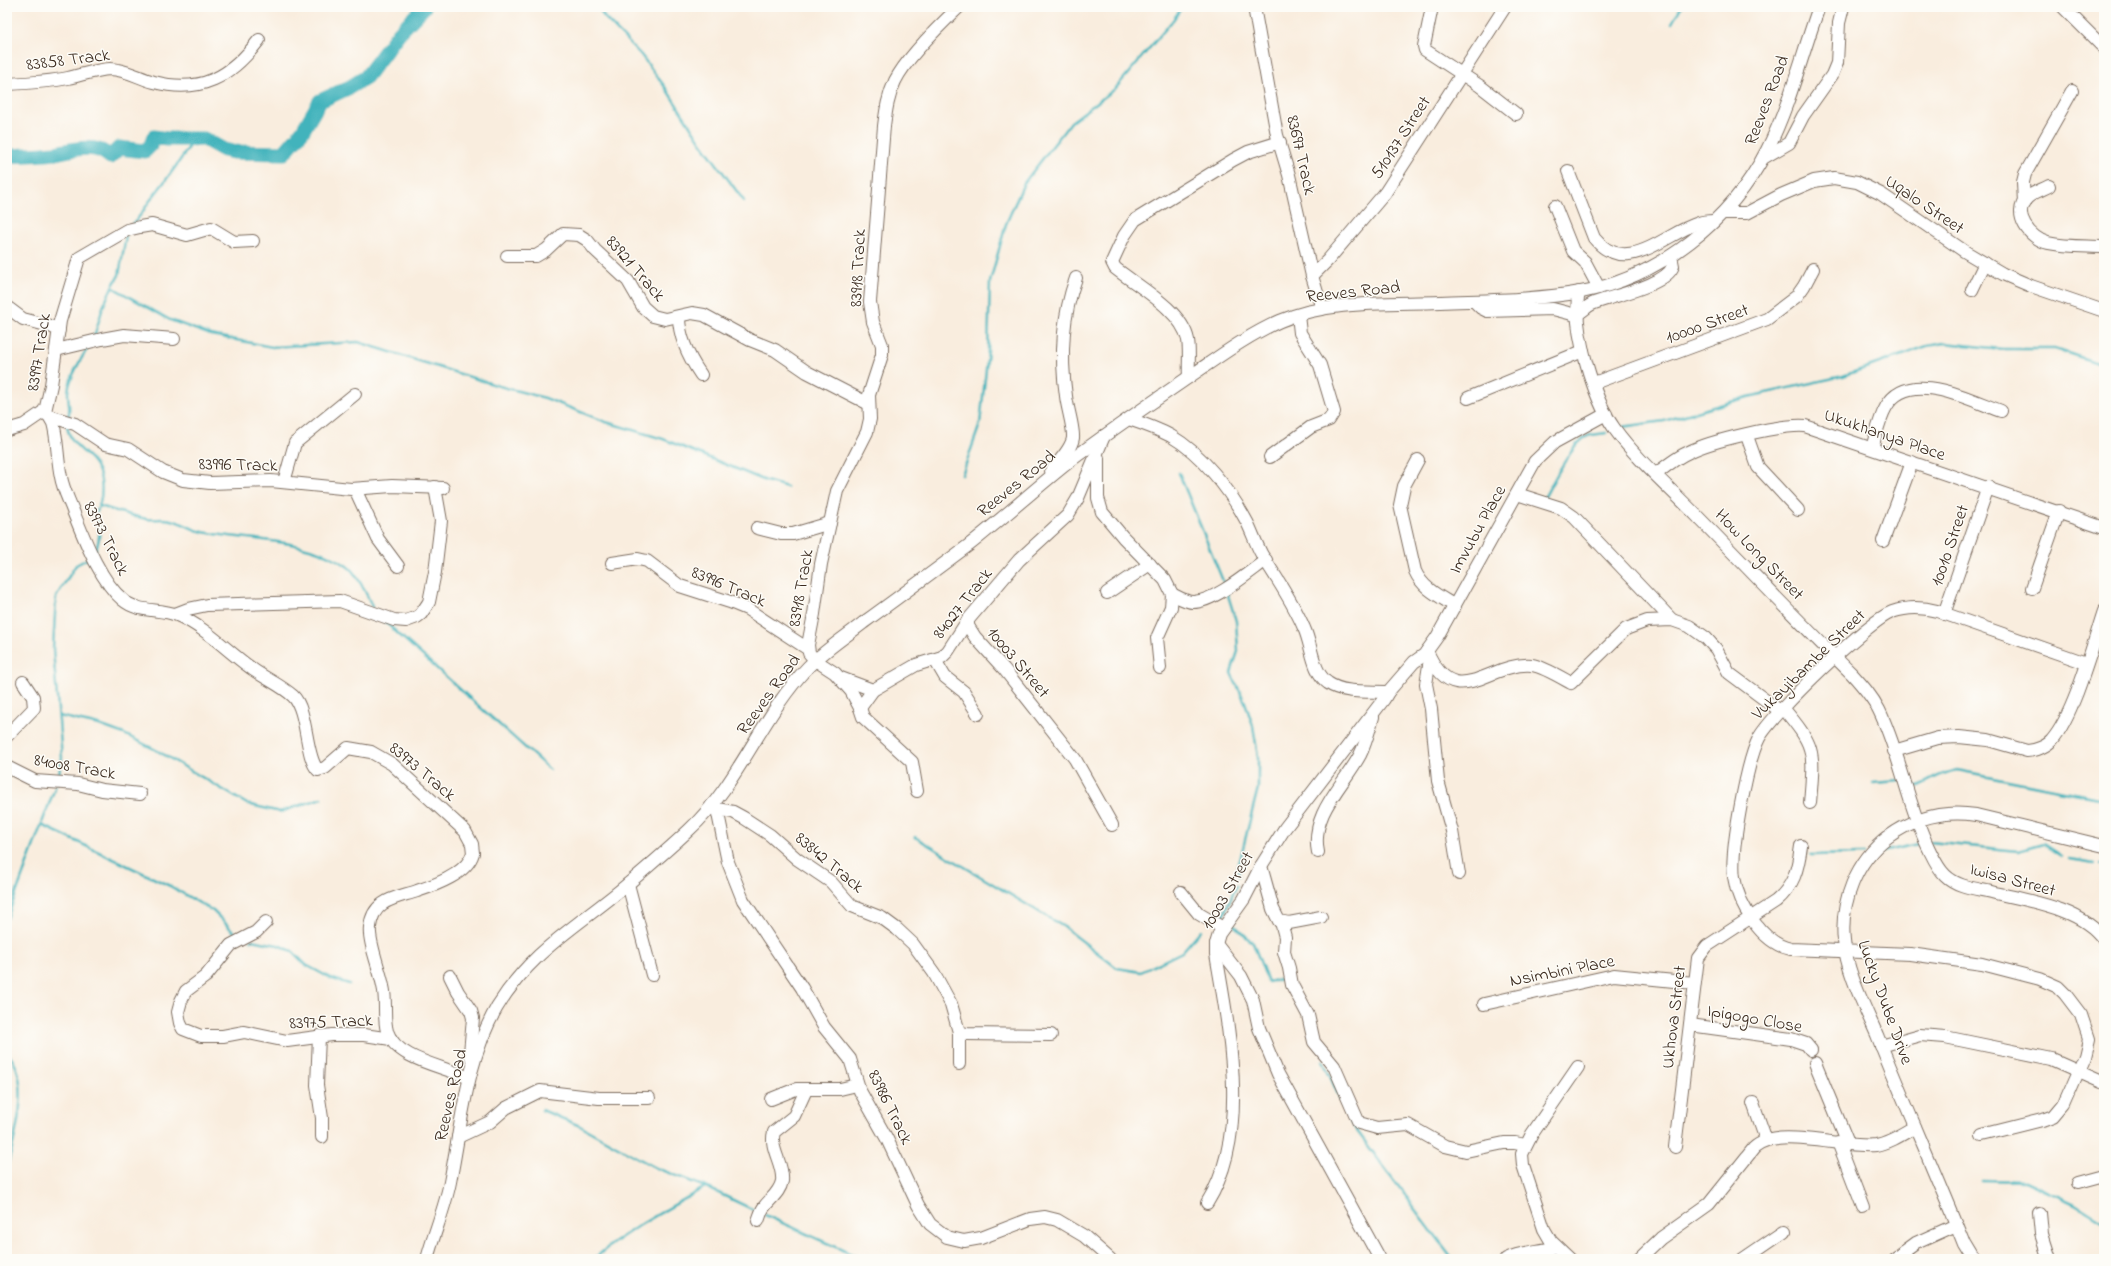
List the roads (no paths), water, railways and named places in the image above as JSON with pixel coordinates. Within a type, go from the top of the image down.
[{"type":"street","name":"83697 Track","points":[[1254,7],[1280,142],[1312,276],[1322,309]]},
{"type":"street","points":[[1432,7],[1424,46],[1425,50],[1463,74],[1516,114]]},
{"type":"street","name":"510137 Street","points":[[1312,276],[1328,260],[1385,193],[1505,7]]},
{"type":"street","name":"Reeves Road","points":[[427,1259],[447,1198],[473,1063],[490,1020],[504,997],[527,967],[553,940],[628,884],[715,807],[727,785],[783,698],[815,660],[965,548],[1104,436],[1245,340],[1277,322],[1322,309],[1550,297],[1599,288],[1628,278],[1670,256],[1724,213],[1763,158],[1777,130],[1819,7]]},
{"type":"street","points":[[1763,158],[1790,143],[1803,116],[1832,75],[1838,60],[1839,23],[1843,7]]},
{"type":"street","points":[[2062,7],[2104,48]]},
{"type":"street","name":"83918 Track","points":[[815,660],[808,649],[830,523],[839,486],[867,432],[870,419],[870,390],[882,355],[882,345],[872,317],[871,293],[878,224],[884,126],[888,101],[899,75],[933,33],[955,9]]},
{"type":"street","name":"83858 Track","points":[[7,84],[51,81],[110,69],[121,70],[158,83],[196,85],[208,82],[234,69],[259,40]]},
{"type":"street","points":[[2072,91],[2025,174],[2023,182],[2024,203],[2021,211],[2024,225],[2039,239],[2046,243],[2104,247]]},
{"type":"street","points":[[1189,377],[1188,340],[1182,327],[1162,303],[1115,268],[1112,262],[1113,257],[1124,236],[1140,216],[1248,152],[1280,142]]},
{"type":"street","points":[[1568,171],[1594,238],[1601,246],[1612,253],[1631,254],[1650,248],[1697,223],[1714,221]]},
{"type":"street","name":"Uqalo Street","points":[[1724,213],[1747,213],[1800,185],[1824,179],[1842,178],[1857,182],[1881,194],[1985,263],[2031,286],[2104,311]]},
{"type":"street","points":[[2024,203],[2033,194],[2049,186]]},
{"type":"street","points":[[1555,206],[1573,251],[1585,262],[1599,288]]},
{"type":"street","name":"83997 Track","points":[[7,430],[24,425],[46,414],[64,306],[76,272],[79,258],[89,254],[127,230],[152,225],[187,234],[211,228],[234,242],[253,241]]},
{"type":"street","name":"83921 Track","points":[[507,256],[533,257],[542,253],[563,234],[582,236],[628,282],[649,314],[665,319],[692,313],[704,315],[750,340],[775,350],[807,372],[869,404]]},
{"type":"street","points":[[1474,301],[1481,308],[1487,311],[1553,309],[1576,315],[1591,305],[1631,292],[1666,275],[1673,266],[1670,256]]},
{"type":"street","points":[[1972,290],[1985,263]]},
{"type":"street","name":"10000 Street","points":[[1594,383],[1767,319],[1797,296],[1813,269]]},
{"type":"street","points":[[1044,483],[1073,438],[1065,395],[1062,339],[1065,312],[1076,278]]},
{"type":"street","name":"How Long Street","points":[[1579,292],[1576,315],[1583,351],[1606,414],[1618,432],[1656,474],[1835,657],[1872,698],[1884,721],[1917,820]]},
{"type":"street","points":[[7,307],[23,319],[59,330]]},
{"type":"street","points":[[1270,458],[1310,427],[1329,420],[1334,412],[1320,365],[1300,333],[1298,315]]},
{"type":"street","points":[[679,317],[679,324],[688,350],[700,375]]},
{"type":"street","points":[[56,350],[98,340],[124,336],[174,340]]},
{"type":"street","points":[[1468,398],[1583,351]]},
{"type":"street","points":[[1872,448],[1886,407],[1896,396],[1908,388],[1914,387],[1937,390],[2001,411]]},
{"type":"street","points":[[284,482],[295,443],[355,394]]},
{"type":"street","name":"83996 Track","points":[[46,414],[75,424],[105,444],[128,449],[163,472],[177,478],[210,483],[256,481],[284,482],[355,489],[392,486],[439,488],[441,521],[435,572],[429,602],[417,618],[406,621],[394,620],[340,601],[207,605],[188,609],[175,614]]},
{"type":"street","name":"83973 Track","points":[[46,414],[55,430],[60,473],[66,493],[84,538],[104,576],[120,597],[129,604],[144,609],[175,614],[216,640],[251,668],[295,698],[299,704],[312,754],[318,770],[325,768],[348,748],[373,752],[392,764],[459,824],[470,837],[473,850],[472,856],[457,872],[428,887],[398,895],[385,901],[374,915],[370,923],[371,940],[385,993],[386,1023],[391,1039]]},
{"type":"street","name":"Imvubu Place","points":[[1399,680],[1414,662],[1429,655],[1437,637],[1535,461],[1543,451],[1555,442],[1606,414]]},
{"type":"street","points":[[1129,419],[1173,437],[1205,463],[1229,492],[1247,521],[1266,560],[1292,603],[1305,630],[1316,664],[1324,679],[1334,686],[1343,689],[1388,692]]},
{"type":"street","name":"Ukukhanya Place","points":[[1656,474],[1690,451],[1787,426],[1806,426],[2059,511],[2104,528]]},
{"type":"street","name":"84027 Track","points":[[860,708],[873,690],[916,665],[942,657],[948,651],[968,620],[1019,560],[1068,515],[1076,504],[1099,452],[1104,436]]},
{"type":"street","points":[[1747,436],[1758,467],[1798,510]]},
{"type":"street","points":[[1099,452],[1097,476],[1099,505],[1110,522],[1165,580],[1172,594],[1171,607],[1157,638],[1160,668]]},
{"type":"street","points":[[1418,460],[1404,486],[1400,505],[1415,571],[1419,579],[1428,590],[1455,606]]},
{"type":"street","points":[[1883,542],[1912,462]]},
{"type":"street","name":"10010 Street","points":[[1944,614],[1988,487]]},
{"type":"street","points":[[355,489],[378,539],[398,566]]},
{"type":"street","points":[[1517,494],[1557,506],[1571,514],[1672,620]]},
{"type":"street","points":[[2032,588],[2059,511]]},
{"type":"street","points":[[757,528],[781,534],[793,534],[830,523]]},
{"type":"street","name":"83996 Track","points":[[612,563],[638,559],[647,561],[680,586],[747,609],[808,649]]},
{"type":"street","points":[[1172,594],[1189,601],[1200,601],[1226,590],[1266,560]]},
{"type":"street","points":[[1107,593],[1150,564]]},
{"type":"street","name":"Vukayibambe Street","points":[[1982,1135],[2054,1116],[2064,1104],[2088,1048],[2087,1031],[2081,1015],[2058,987],[2040,979],[1982,964],[1910,954],[1791,949],[1778,945],[1767,937],[1750,917],[1734,880],[1733,860],[1752,756],[1762,733],[1781,710],[1835,657],[1876,622],[1891,612],[1927,608],[2086,663]]},
{"type":"street","points":[[1894,751],[1938,738],[1959,737],[1988,740],[2027,751],[2033,750],[2050,742],[2059,728],[2086,663],[2104,611]]},
{"type":"street","name":"10003 Street","points":[[968,620],[968,626],[975,637],[1004,669],[1075,759],[1112,825]]},
{"type":"street","points":[[1429,655],[1439,672],[1452,681],[1468,682],[1506,669],[1532,665],[1572,683],[1626,629],[1647,621],[1672,620],[1689,626],[1706,638],[1716,649],[1729,673],[1781,710],[1806,737],[1812,751],[1813,762],[1810,803]]},
{"type":"street","points":[[1429,655],[1426,684],[1432,716],[1438,781],[1452,831],[1459,874]]},
{"type":"street","points":[[815,660],[828,667],[840,678],[854,695],[863,717],[912,762],[918,791]]},
{"type":"street","points":[[935,660],[945,677],[964,692],[978,714]]},
{"type":"street","points":[[840,678],[873,690]]},
{"type":"street","name":"10003 Street","points":[[1207,1204],[1219,1183],[1224,1170],[1234,1094],[1233,1072],[1216,944],[1223,928],[1244,899],[1261,866],[1291,820],[1388,692],[1399,680]]},
{"type":"street","points":[[7,736],[34,708],[33,697],[23,682]]},
{"type":"street","points":[[1318,852],[1316,836],[1321,819],[1360,755],[1376,709]]},
{"type":"street","name":"84008 Track","points":[[7,767],[35,781],[78,784],[102,790],[140,794]]},
{"type":"street","name":"83842 Track","points":[[715,807],[733,812],[770,834],[797,859],[831,882],[852,906],[882,918],[897,928],[913,944],[934,973],[951,1004],[959,1032],[959,1064]]},
{"type":"street","name":"83986 Track","points":[[715,807],[728,862],[743,900],[802,988],[824,1027],[850,1059],[858,1085],[887,1139],[922,1212],[930,1224],[943,1234],[958,1240],[974,1240],[1023,1221],[1045,1218],[1062,1222],[1077,1230],[1110,1259]]},
{"type":"street","name":"Lucky Dube Drive","points":[[1972,1259],[1964,1244],[1881,1046],[1845,952],[1843,931],[1848,894],[1858,871],[1870,854],[1885,840],[1917,820],[1935,815],[1963,813],[2104,846]]},
{"type":"street","name":"Iwisa Street","points":[[1917,820],[1938,867],[1951,880],[1966,886],[2064,912],[2084,921],[2103,939]]},
{"type":"street","name":"Ukhova Street","points":[[1675,1147],[1698,958],[1704,949],[1786,893],[1796,872],[1801,846]]},
{"type":"street","points":[[1261,866],[1276,918],[1281,922],[1289,923],[1321,917]]},
{"type":"street","points":[[628,884],[652,975]]},
{"type":"street","points":[[1181,892],[1199,914],[1223,928]]},
{"type":"street","name":"83975 Track","points":[[266,922],[256,932],[230,945],[206,976],[186,991],[179,1006],[180,1023],[183,1029],[201,1036],[223,1036],[244,1032],[287,1041],[319,1036],[364,1036],[391,1039]]},
{"type":"street","points":[[1281,922],[1285,937],[1284,952],[1292,985],[1308,1015],[1314,1042],[1334,1066],[1359,1123],[1377,1128],[1408,1125],[1445,1146],[1466,1151],[1504,1143],[1525,1145]]},
{"type":"street","points":[[1216,944],[1241,976],[1253,1000],[1261,1035],[1278,1074],[1380,1259]]},
{"type":"street","name":"Nsimbini Place","points":[[1484,1004],[1614,975],[1694,984]]},
{"type":"street","points":[[450,976],[473,1018],[470,1053],[473,1063]]},
{"type":"street","name":"Ipigogo Close","points":[[1690,1025],[1791,1039],[1806,1044],[1811,1050]]},
{"type":"street","points":[[959,1032],[967,1034],[1051,1035]]},
{"type":"street","points":[[1881,1046],[1911,1037],[1930,1035],[2052,1059],[2104,1082]]},
{"type":"street","points":[[319,1036],[317,1085],[322,1118],[322,1137]]},
{"type":"street","points":[[391,1039],[402,1051],[420,1060],[469,1078]]},
{"type":"street","points":[[1815,1064],[1843,1143],[1863,1207]]},
{"type":"street","points":[[1570,1259],[1556,1247],[1544,1229],[1523,1165],[1522,1154],[1525,1145],[1578,1067]]},
{"type":"street","points":[[771,1099],[796,1089],[840,1089],[858,1085]]},
{"type":"street","points":[[758,1221],[764,1207],[775,1196],[781,1183],[781,1168],[773,1140],[774,1132],[794,1116],[806,1090]]},
{"type":"street","points":[[458,1137],[490,1122],[506,1108],[540,1091],[600,1098],[649,1098]]},
{"type":"street","points":[[1752,1103],[1766,1140]]},
{"type":"street","points":[[1639,1259],[1661,1238],[1708,1204],[1754,1148],[1766,1140],[1788,1139],[1877,1145],[1915,1127]]},
{"type":"street","points":[[2078,1183],[2104,1176]]},
{"type":"street","points":[[2039,1213],[2041,1234],[2049,1259]]},
{"type":"street","points":[[1894,1259],[1916,1243],[1956,1225]]},
{"type":"street","points":[[1743,1259],[1784,1232]]},
{"type":"street","points":[[1506,1259],[1523,1252],[1546,1250],[1556,1247]]},
{"type":"waterway","points":[[7,156],[48,154],[75,149],[91,148],[104,152],[110,157],[119,148],[145,151],[151,145],[154,137],[167,139],[204,139],[224,150],[233,152],[284,153],[302,132],[320,101],[350,87],[366,77],[399,33],[424,7]]},
{"type":"waterway","points":[[598,7],[604,17],[641,55],[665,87],[702,144],[744,201]]},
{"type":"waterway","points":[[962,475],[980,424],[988,351],[990,282],[1006,224],[1024,183],[1071,122],[1115,89],[1173,20],[1182,7]]},
{"type":"waterway","points":[[1672,23],[1681,7]]},
{"type":"waterway","points":[[133,224],[174,169],[194,139]]},
{"type":"waterway","points":[[94,337],[103,307],[119,275],[126,236]]},
{"type":"waterway","points":[[112,287],[170,320],[211,335],[272,347],[358,342],[499,386],[545,398],[606,422],[663,439],[766,481],[787,487]]},
{"type":"waterway","points":[[1622,427],[1664,421],[1748,397],[1843,376],[1927,346],[1944,343],[2002,349],[2055,349],[2104,365]]},
{"type":"waterway","points":[[68,418],[68,393],[70,382],[89,346]]},
{"type":"waterway","points":[[67,425],[70,436],[79,448],[96,465],[101,479],[102,487],[100,502],[95,515],[99,528],[99,537],[95,551]]},
{"type":"waterway","points":[[1544,498],[1563,464],[1576,446],[1588,436],[1607,433]]},
{"type":"waterway","points":[[1179,473],[1225,586]]},
{"type":"waterway","points":[[100,506],[147,519],[165,519],[175,521],[203,532],[296,545],[314,550],[347,566],[354,573],[372,607]]},
{"type":"waterway","points":[[58,779],[62,758],[53,649],[56,597],[76,565],[89,558]]},
{"type":"waterway","points":[[1227,592],[1236,621],[1238,651],[1231,673],[1245,702],[1253,726],[1258,756],[1258,788],[1238,868],[1239,876]]},
{"type":"waterway","points":[[384,621],[550,770]]},
{"type":"waterway","points":[[59,716],[99,725],[124,734],[156,750],[247,804],[280,812],[322,798]]},
{"type":"waterway","points":[[1909,782],[1918,786],[1941,775],[1957,770],[2104,799]]},
{"type":"waterway","points":[[1873,783],[1900,781]]},
{"type":"waterway","points":[[7,918],[56,785]]},
{"type":"waterway","points":[[42,825],[170,886],[213,911],[239,937]]},
{"type":"waterway","points":[[915,837],[1064,927],[1117,968],[1141,972],[1182,952],[1201,930]]},
{"type":"waterway","points":[[1930,842],[2018,851],[2043,844],[2061,856]]},
{"type":"waterway","points":[[1877,853],[1923,843]]},
{"type":"waterway","points":[[1811,855],[1864,854]]},
{"type":"waterway","points":[[2069,859],[2095,863]]},
{"type":"waterway","points":[[2100,864],[2104,865]]},
{"type":"waterway","points":[[1222,918],[1237,885]]},
{"type":"waterway","points":[[1231,922],[1253,943],[1268,982],[1286,978],[1286,986],[1288,990]]},
{"type":"waterway","points":[[251,940],[278,945],[292,951],[306,965],[330,978],[349,984]]},
{"type":"waterway","points":[[7,1053],[15,1064],[21,1092],[20,1108],[7,1167]]},
{"type":"waterway","points":[[1323,1061],[1351,1123],[1453,1259]]},
{"type":"waterway","points":[[542,1110],[580,1126],[656,1168],[708,1188],[758,1212]]},
{"type":"waterway","points":[[1981,1180],[2025,1181],[2075,1204],[2104,1222]]},
{"type":"waterway","points":[[594,1259],[620,1238],[705,1187]]},
{"type":"waterway","points":[[765,1215],[862,1259]]}]
